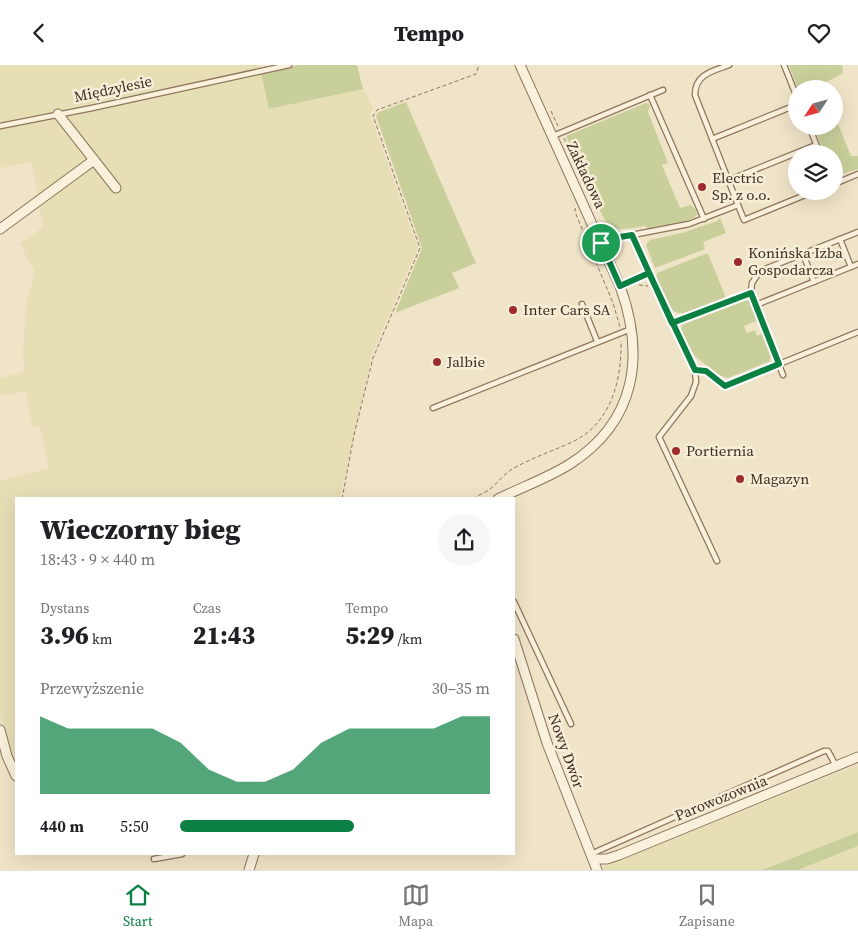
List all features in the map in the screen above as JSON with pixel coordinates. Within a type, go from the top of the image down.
[{"type":"street","name":"Zakładowa","points":[[502,497],[571,463],[606,433],[620,411],[631,382],[634,354],[628,308],[620,286],[520,65]]},
{"type":"street","points":[[58,114],[116,188]]},
{"type":"street","points":[[0,229],[94,160]]},
{"type":"street","name":"Nowy Dwór","points":[[515,642],[547,743],[597,870]]},
{"type":"street","points":[[0,730],[7,756],[15,774]]},
{"type":"street","name":"Parowozownia","points":[[592,857],[607,859],[619,855],[858,757]]},
{"type":"street","points":[[249,870],[254,855]]},
{"type":"lane","name":"Międzylesie","points":[[0,126],[289,65]]},
{"type":"lane","points":[[729,65],[704,75],[699,79],[695,90],[696,100],[744,220],[793,200]]},
{"type":"lane","points":[[784,65],[790,80]]},
{"type":"lane","points":[[553,136],[663,90]]},
{"type":"lane","points":[[650,95],[704,219]]},
{"type":"lane","points":[[712,139],[788,108]]},
{"type":"lane","points":[[812,135],[816,145]]},
{"type":"lane","points":[[729,180],[788,156]]},
{"type":"lane","points":[[843,180],[858,174]]},
{"type":"lane","points":[[601,243],[614,238],[676,227],[704,219],[738,205]]},
{"type":"lane","points":[[783,375],[751,293],[754,279],[760,271],[858,232]]},
{"type":"lane","points":[[632,235],[695,370],[696,382],[691,397],[659,437],[717,561]]},
{"type":"lane","points":[[840,239],[851,267]]},
{"type":"lane","points":[[803,254],[814,282]]},
{"type":"lane","points":[[756,305],[858,264]]},
{"type":"lane","points":[[620,286],[649,273]]},
{"type":"lane","points":[[672,323],[751,293]]},
{"type":"lane","points":[[582,304],[597,341]]},
{"type":"lane","points":[[433,407],[632,328]]},
{"type":"lane","points":[[695,370],[706,371],[725,386],[858,333]]},
{"type":"lane","points":[[515,604],[571,724]]},
{"type":"lane","points":[[592,857],[824,751],[828,751],[831,754],[836,766]]},
{"type":"lane","points":[[154,859],[176,855]]},
{"type":"path","points":[[342,497],[354,435],[373,358],[420,248],[373,116],[377,110],[476,74],[478,65]]},
{"type":"path","points":[[574,209],[613,303],[620,329]]},
{"type":"path","points":[[476,497],[488,490],[513,468],[578,439],[597,422],[608,407],[616,389],[620,371],[621,340]]},
{"type":"shaded area","points":[[0,65],[259,65],[260,68],[0,124]]},
{"type":"shaded area","points":[[261,73],[270,109],[363,89],[373,108],[370,115],[418,248],[372,354],[340,497],[15,497],[15,764],[0,714],[0,481],[49,468],[40,427],[32,426],[26,391],[0,396],[0,378],[23,372],[24,370],[23,354],[27,299],[34,271],[20,244],[43,227],[32,162],[0,168],[0,128]]},
{"type":"shaded area","points":[[858,765],[858,832],[762,870],[601,870],[600,868]]},
{"type":"shaded area","points":[[858,846],[858,870],[798,870]]},
{"type":"green space","points":[[298,65],[357,65],[363,89],[269,109],[261,73]]},
{"type":"green space","points":[[789,65],[842,65],[842,74],[830,80],[795,80]]},
{"type":"green space","points":[[406,102],[476,263],[452,273],[459,288],[395,313],[422,248],[376,116],[379,112]]},
{"type":"green space","points":[[646,103],[650,105],[648,112],[668,163],[662,165],[680,208],[690,205],[698,214],[688,220],[647,229],[646,226],[628,229],[616,228],[611,226],[602,215],[598,206],[600,205],[579,165],[582,164],[575,148],[572,149],[566,136]]},
{"type":"green space","points":[[817,135],[842,135],[851,156],[858,156],[858,169],[843,174],[843,145],[821,145]]},
{"type":"green space","points":[[720,218],[726,233],[703,242],[705,248],[703,250],[655,268],[646,245],[650,240],[682,233],[717,221]]},
{"type":"green space","points":[[708,254],[726,298],[697,310],[682,313],[676,312],[667,303],[656,277],[657,273]]},
{"type":"green space","points":[[744,299],[752,305],[759,320],[744,326],[747,333],[755,330],[757,336],[763,333],[771,356],[770,361],[728,378],[720,376],[690,352],[680,331],[682,324]]},
{"type":"green space","points":[[858,832],[858,846],[798,870],[762,870]]},
{"type":"place","name":"Electric Sp. z o.o.","points":[[702,187]]},
{"type":"place","name":"Konińska Izba Gospodarcza","points":[[738,262]]},
{"type":"place","name":"Inter Cars SA","points":[[513,310]]},
{"type":"place","name":"Jalbie","points":[[437,362]]},
{"type":"place","name":"Portiernia","points":[[676,451]]},
{"type":"place","name":"Magazyn","points":[[740,479]]},
{"type":"route","points":[[601,243],[614,238],[632,235],[672,323],[751,293],[779,364],[725,386],[706,371],[695,370],[672,323],[649,273],[620,286],[601,243]]}]
